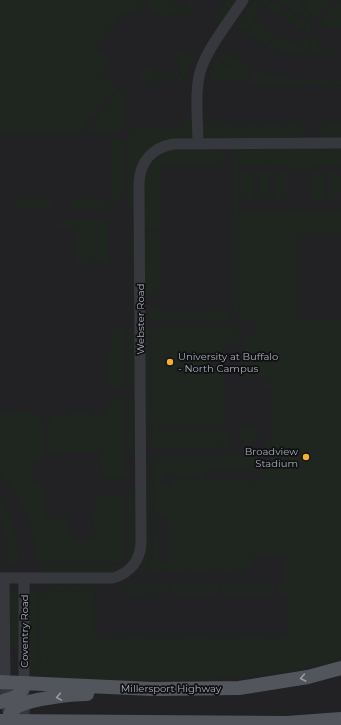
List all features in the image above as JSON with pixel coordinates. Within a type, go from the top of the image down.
[{"type":"main road","name":"Millersport Highway","points":[[2,682],[153,688],[239,688],[308,677],[341,668]]},
{"type":"main road","points":[[3,701],[17,697],[22,692],[24,684]]},
{"type":"main road","points":[[153,688],[118,694],[80,694],[24,704],[14,709],[9,714],[5,722],[287,723],[341,719]]},
{"type":"street","points":[[198,144],[198,82],[201,70],[206,59],[243,0]]},
{"type":"street","name":"Webster Road","points":[[2,578],[113,578],[129,570],[139,556],[141,543],[139,176],[144,163],[157,150],[173,144],[341,143]]},
{"type":"street","name":"Coventry Road","points":[[2,578],[2,682],[5,722]]},
{"type":"street","name":"Coventry Road","points":[[24,578],[24,723]]},
{"type":"shaded area","name":"University at Buffalo - North Campus","points":[[0,0],[341,0],[341,725],[0,725]]},
{"type":"shaded area","points":[[0,0],[146,0],[142,5],[141,14],[124,11],[95,49],[110,60],[101,74],[114,83],[115,90],[79,131],[74,133],[0,134]]},
{"type":"shaded area","points":[[150,0],[171,0],[184,9],[191,0],[196,4],[189,13],[187,11],[185,14],[187,16],[186,20],[172,10],[165,18],[156,11],[144,7]]},
{"type":"shaded area","points":[[227,0],[239,0],[220,24],[208,18],[209,16],[214,19]]},
{"type":"shaded area","points":[[254,0],[269,0],[266,6],[263,4],[244,32],[236,27]]},
{"type":"shaded area","points":[[277,0],[300,0],[315,24]]},
{"type":"shaded area","points":[[303,0],[331,0],[316,21]]},
{"type":"shaded area","points":[[336,0],[341,4],[341,28],[319,26]]},
{"type":"shaded area","points":[[270,1],[313,27],[309,34],[267,6]]},
{"type":"shaded area","points":[[255,20],[275,34],[266,47],[246,33]]},
{"type":"shaded area","points":[[276,35],[298,48],[307,35],[309,37],[308,52],[279,51],[268,48]]},
{"type":"shaded area","points":[[312,35],[317,35],[319,50],[332,49],[340,51],[340,54],[311,52]]},
{"type":"shaded area","points":[[222,49],[252,69],[247,80],[208,80],[210,71],[214,68],[211,66],[215,59],[228,67],[230,65],[217,57]]},
{"type":"shaded area","points":[[173,50],[179,54],[184,51],[193,57],[186,78],[181,82],[177,80],[182,72],[176,67],[181,59],[171,52]]},
{"type":"shaded area","points":[[147,66],[167,80],[175,69],[180,72],[173,82],[143,83],[138,79]]},
{"type":"shaded area","points":[[254,71],[278,77],[341,81],[341,84],[250,85],[249,82]]},
{"type":"shaded area","points":[[121,91],[125,92],[125,127],[112,133],[89,133],[88,129],[117,93]]},
{"type":"shaded area","points":[[187,120],[193,123],[194,133],[189,138],[150,149],[134,208],[129,209],[129,131],[131,129],[182,129],[182,123]]},
{"type":"shaded area","points":[[208,120],[213,121],[215,126],[295,125],[297,121],[303,120],[306,122],[307,132],[301,139],[210,139],[205,137],[203,131],[203,123]]},
{"type":"shaded area","points":[[322,120],[327,121],[329,125],[341,125],[341,138],[321,138],[318,135],[316,128],[317,124]]},
{"type":"shaded area","points":[[112,137],[125,140],[125,189],[114,204],[112,201]]},
{"type":"shaded area","points":[[341,147],[341,166],[310,166],[307,168],[291,168],[289,166],[275,165],[272,167],[239,165],[237,168],[237,204],[239,210],[341,210],[341,233],[297,234],[296,319],[341,319],[341,659],[305,668],[268,674],[194,680],[44,678],[37,675],[41,665],[40,593],[94,593],[95,638],[288,637],[288,594],[278,594],[278,585],[286,585],[286,555],[252,555],[251,570],[149,571],[153,553],[154,530],[156,530],[156,538],[160,538],[159,563],[169,563],[169,516],[156,516],[156,527],[154,527],[153,457],[255,456],[255,470],[205,471],[205,478],[199,478],[198,476],[174,478],[167,472],[160,482],[166,487],[169,487],[175,480],[252,480],[252,484],[257,484],[263,463],[271,463],[272,451],[266,451],[266,441],[272,441],[272,387],[266,387],[266,377],[245,377],[244,334],[255,334],[255,319],[239,319],[239,313],[233,313],[232,151],[234,149]]},
{"type":"shaded area","points":[[175,149],[221,149],[223,153],[223,170],[221,171],[220,165],[160,165],[160,228],[143,228],[143,191],[144,180],[148,170],[153,161],[162,154]]},
{"type":"shaded area","points":[[241,173],[254,173],[253,199],[241,199]]},
{"type":"shaded area","points":[[258,173],[270,173],[270,199],[258,199]]},
{"type":"shaded area","points":[[275,173],[287,173],[287,199],[275,199]]},
{"type":"shaded area","points":[[311,173],[324,173],[324,200],[311,200]]},
{"type":"shaded area","points":[[328,173],[340,173],[340,199],[328,199]]},
{"type":"shaded area","points":[[22,199],[50,199],[50,209],[16,209],[15,201]]},
{"type":"shaded area","points":[[73,199],[109,201],[113,209],[73,209]]},
{"type":"shaded area","points":[[108,220],[108,262],[77,264],[77,228],[58,228],[58,221]]},
{"type":"shaded area","points":[[130,232],[135,234],[135,295],[131,298]]},
{"type":"shaded area","points":[[160,232],[161,289],[158,294],[154,296],[150,296],[145,293],[144,233]]},
{"type":"shaded area","points":[[153,308],[160,310],[160,313],[227,312],[231,317],[228,320],[147,320],[148,311]]},
{"type":"shaded area","points":[[149,326],[150,442],[146,445],[144,328]]},
{"type":"shaded area","points":[[153,326],[237,327],[239,331],[239,344],[223,344],[223,425],[159,426],[159,431],[227,431],[229,436],[227,447],[153,449]]},
{"type":"shaded area","points":[[123,328],[125,331],[126,386],[124,388],[109,388],[106,385],[106,363],[109,363],[109,350],[112,350],[111,329]]},
{"type":"shaded area","points":[[135,328],[135,384],[131,387],[129,386],[129,329]]},
{"type":"shaded area","points":[[116,398],[126,399],[126,476],[124,479],[102,478],[100,452],[49,452],[48,426],[52,419],[65,414],[74,413],[106,414],[108,403]]},
{"type":"shaded area","points":[[131,398],[135,402],[136,454],[129,455],[129,400]]},
{"type":"shaded area","points":[[3,413],[34,413],[43,421],[46,434],[45,461],[31,461],[31,482],[43,484],[45,491],[46,519],[70,519],[70,523],[67,525],[71,532],[69,536],[80,542],[94,539],[93,507],[96,507],[96,496],[126,495],[126,555],[123,561],[114,563],[36,563],[34,538],[28,516],[17,493],[0,472],[0,415],[3,415]]},
{"type":"shaded area","points":[[248,425],[254,428],[257,434],[254,440],[248,443],[242,440],[239,434],[242,428]]},
{"type":"shaded area","points":[[146,460],[149,462],[150,546],[146,571],[136,571],[142,561]]},
{"type":"shaded area","points":[[131,489],[136,493],[136,545],[135,553],[128,563],[126,562],[129,554],[129,490]]},
{"type":"shaded area","points":[[0,498],[12,521],[18,546],[19,564],[9,564],[7,540],[0,518]]},
{"type":"shaded area","points":[[123,565],[123,568],[110,572],[38,572],[38,567],[116,567]]},
{"type":"shaded area","points":[[97,584],[101,589],[40,590],[41,585]]},
{"type":"shaded area","points":[[124,585],[168,585],[168,594],[119,595],[119,590]]},
{"type":"shaded area","points":[[172,585],[218,585],[218,594],[172,594]]},
{"type":"shaded area","points":[[221,585],[274,585],[274,594],[221,594]]},
{"type":"shaded area","points":[[29,591],[37,593],[38,666],[33,672],[29,664]]},
{"type":"shaded area","points":[[9,592],[19,592],[19,648],[9,648]]},
{"type":"place","name":"University at Buffalo - North Campus","points":[[170,362]]},
{"type":"place","name":"Broadview Stadium","points":[[306,457]]}]
